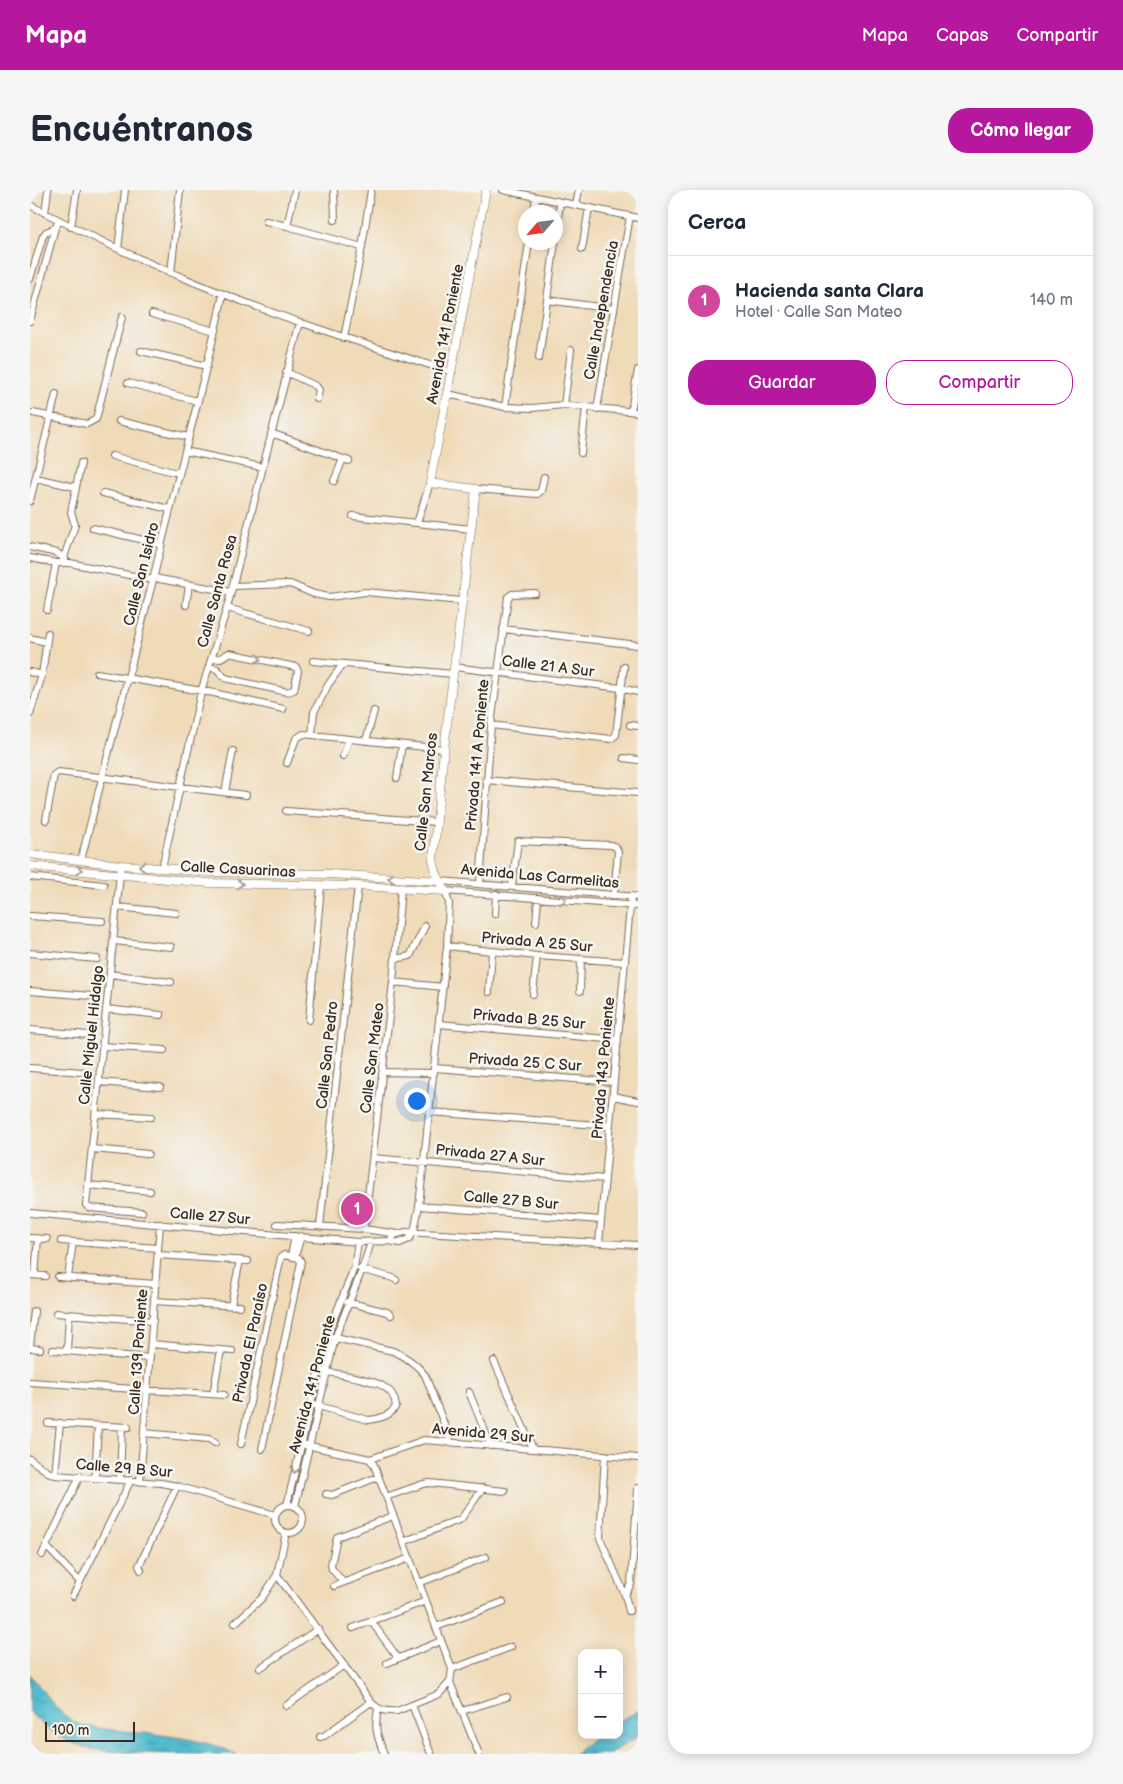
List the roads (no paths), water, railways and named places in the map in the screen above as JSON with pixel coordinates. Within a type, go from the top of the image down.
[{"type":"main road","name":"Avenida 141 Poniente","points":[[430,483],[486,190]]},
{"type":"main road","points":[[430,483],[476,488]]},
{"type":"main road","name":"Calle San Marcos","points":[[445,891],[433,860],[461,601],[476,488]]},
{"type":"main road","name":"Calle Casuarinas","points":[[30,854],[121,865],[212,872],[330,874],[440,881]]},
{"type":"main road","name":"Calle Casuarinas","points":[[30,866],[209,883],[358,886],[445,891]]},
{"type":"street","points":[[45,213],[48,190]]},
{"type":"street","points":[[71,227],[77,190]]},
{"type":"street","points":[[118,249],[126,190]]},
{"type":"street","points":[[171,272],[180,190]]},
{"type":"street","points":[[287,226],[295,190]]},
{"type":"street","points":[[334,190],[335,220]]},
{"type":"street","points":[[344,338],[371,190]]},
{"type":"street","points":[[503,190],[630,216],[638,216]]},
{"type":"street","points":[[576,205],[579,190]]},
{"type":"street","points":[[535,205],[536,197]]},
{"type":"street","points":[[30,206],[118,249],[223,294],[344,338],[452,372]]},
{"type":"street","points":[[582,249],[589,208]]},
{"type":"street","name":"Calle Independencia","points":[[597,408],[630,216]]},
{"type":"street","points":[[30,321],[59,221]]},
{"type":"street","points":[[266,221],[362,247]]},
{"type":"street","points":[[40,282],[30,279],[43,236],[46,232],[56,228]]},
{"type":"street","points":[[505,408],[528,250]]},
{"type":"street","points":[[539,358],[554,250]]},
{"type":"street","name":"Calle San Isidro","points":[[81,860],[153,579],[160,544],[198,401],[223,294]]},
{"type":"street","points":[[547,300],[614,309]]},
{"type":"street","points":[[152,314],[215,331]]},
{"type":"street","points":[[33,413],[87,424],[92,423],[96,419],[122,317]]},
{"type":"street","name":"Calle Santa Rosa","points":[[162,868],[201,692],[227,608],[300,322]]},
{"type":"street","points":[[564,405],[571,350]]},
{"type":"street","points":[[141,351],[206,366]]},
{"type":"street","points":[[448,394],[505,408],[564,405],[634,411],[638,370]]},
{"type":"street","points":[[286,372],[316,386],[319,390],[317,399]]},
{"type":"street","points":[[128,384],[198,401]]},
{"type":"street","points":[[30,501],[56,394]]},
{"type":"street","points":[[581,453],[586,406]]},
{"type":"street","points":[[119,421],[188,438]]},
{"type":"street","points":[[271,433],[346,460],[334,481]]},
{"type":"street","points":[[184,451],[262,467]]},
{"type":"street","points":[[112,456],[179,472]]},
{"type":"street","points":[[47,610],[61,561],[75,525],[71,512],[81,463]]},
{"type":"street","points":[[476,488],[538,494],[541,491],[544,477]]},
{"type":"street","points":[[36,478],[75,487]]},
{"type":"street","points":[[417,523],[430,483]]},
{"type":"street","points":[[103,493],[170,509]]},
{"type":"street","points":[[353,516],[471,529]]},
{"type":"street","points":[[93,528],[160,544]]},
{"type":"street","points":[[30,547],[57,553],[61,561]]},
{"type":"street","points":[[30,558],[61,561],[189,585],[232,589],[290,584],[314,594],[329,597],[366,592],[461,601]]},
{"type":"street","points":[[186,605],[189,585]]},
{"type":"street","name":"Privada 141 A Poniente","points":[[480,884],[486,780],[503,629],[510,595],[534,593]]},
{"type":"street","points":[[227,608],[308,631]]},
{"type":"street","points":[[503,629],[638,644]]},
{"type":"street","points":[[30,710],[42,675],[48,633]]},
{"type":"street","points":[[30,638],[46,642]]},
{"type":"street","points":[[209,667],[217,669],[225,678],[287,692],[294,690],[298,671],[296,666],[229,653],[219,659],[212,657]]},
{"type":"street","name":"Calle 21 A Sur","points":[[313,661],[497,672],[638,692]]},
{"type":"street","points":[[312,735],[314,712],[328,685],[343,664]]},
{"type":"street","points":[[491,725],[614,738],[616,735],[620,688],[624,667]]},
{"type":"street","points":[[30,672],[42,675]]},
{"type":"street","points":[[97,673],[214,693],[283,709]]},
{"type":"street","points":[[366,741],[374,711]]},
{"type":"street","points":[[630,725],[638,726]]},
{"type":"street","points":[[287,763],[298,736],[303,734],[444,749]]},
{"type":"street","points":[[343,756],[349,739]]},
{"type":"street","points":[[396,778],[402,745]]},
{"type":"street","points":[[224,792],[233,751]]},
{"type":"street","points":[[624,758],[638,760]]},
{"type":"street","points":[[46,820],[56,773],[246,795]]},
{"type":"street","points":[[486,780],[638,793]]},
{"type":"street","points":[[286,810],[436,822]]},
{"type":"street","points":[[512,886],[518,841],[611,845],[616,847],[618,852],[614,894]]},
{"type":"street","name":"Calle Miguel Hidalgo","points":[[121,865],[86,1207],[142,1212]]},
{"type":"street","points":[[30,877],[104,885]]},
{"type":"street","name":"Avenida Las Carmelitas","points":[[440,881],[634,896]]},
{"type":"street","points":[[308,1020],[321,886]]},
{"type":"street","name":"Calle San Pedro","points":[[320,1226],[358,886]]},
{"type":"street","name":"Calle San Mateo","points":[[364,1229],[393,982],[401,889]]},
{"type":"street","name":"Avenida Las Carmelitas","points":[[445,891],[634,905]]},
{"type":"street","name":"Calle San Marcos","points":[[414,1232],[419,1206],[430,1112],[447,946],[449,903],[445,891]]},
{"type":"street","points":[[495,914],[496,894]]},
{"type":"street","name":"Privada 143 Poniente","points":[[599,1243],[625,962],[634,896]]},
{"type":"street","points":[[536,922],[538,898]]},
{"type":"street","points":[[117,907],[176,913]]},
{"type":"street","points":[[30,916],[102,921]]},
{"type":"street","points":[[395,959],[410,956],[425,926]]},
{"type":"street","points":[[114,941],[171,948]]},
{"type":"street","name":"Privada A 25 Sur","points":[[447,946],[492,952],[625,962]]},
{"type":"street","points":[[489,992],[492,952]]},
{"type":"street","points":[[30,953],[97,958]]},
{"type":"street","points":[[533,994],[537,956]]},
{"type":"street","points":[[580,991],[582,959]]},
{"type":"street","points":[[110,974],[171,982]]},
{"type":"street","points":[[393,982],[443,987]]},
{"type":"street","points":[[30,991],[92,996]]},
{"type":"street","points":[[106,1009],[161,1015]]},
{"type":"street","name":"Privada B 25 Sur","points":[[439,1024],[618,1040]]},
{"type":"street","points":[[30,1030],[88,1035]]},
{"type":"street","points":[[103,1046],[164,1050]]},
{"type":"street","points":[[30,1068],[83,1072]]},
{"type":"street","name":"Privada 25 C Sur","points":[[383,1072],[434,1071],[614,1082]]},
{"type":"street","points":[[100,1082],[160,1086]]},
{"type":"street","points":[[613,1096],[638,1100]]},
{"type":"street","points":[[430,1112],[610,1126]]},
{"type":"street","points":[[96,1114],[151,1117]]},
{"type":"street","points":[[92,1150],[148,1154]]},
{"type":"street","name":"Privada 27 A Sur","points":[[373,1158],[605,1178]]},
{"type":"street","points":[[88,1185],[150,1191]]},
{"type":"street","name":"Calle 27 B Sur","points":[[419,1206],[601,1220]]},
{"type":"street","name":"Calle 27 Sur","points":[[30,1213],[358,1242],[404,1242],[414,1232]]},
{"type":"street","name":"Calle 139 Poniente","points":[[140,1481],[160,1224]]},
{"type":"street","points":[[277,1224],[364,1229],[399,1234]]},
{"type":"street","name":"Calle 27 Sur","points":[[388,1241],[399,1234],[414,1232],[638,1245]]},
{"type":"street","name":"Privada El Paraíso","points":[[293,1257],[298,1236]]},
{"type":"street","points":[[30,1238],[47,1240]]},
{"type":"street","points":[[38,1239],[33,1275],[45,1276]]},
{"type":"street","points":[[61,1241],[248,1261]]},
{"type":"street","points":[[68,1277],[73,1242]]},
{"type":"street","name":"Avenida 141 Poniente","points":[[287,1505],[326,1336],[354,1268],[358,1242]]},
{"type":"street","name":"Avenida 141 Poniente","points":[[295,1506],[335,1338],[371,1242]]},
{"type":"street","name":"Privada El Paraíso","points":[[241,1444],[281,1257],[284,1255],[299,1258],[301,1262],[262,1449]]},
{"type":"street","points":[[231,1305],[240,1260]]},
{"type":"street","points":[[354,1268],[396,1280]]},
{"type":"street","points":[[58,1277],[156,1284]]},
{"type":"street","points":[[154,1300],[240,1306]]},
{"type":"street","points":[[341,1300],[387,1312],[391,1315]]},
{"type":"street","points":[[40,1349],[30,1347],[32,1311],[42,1313]]},
{"type":"street","points":[[56,1313],[153,1321]]},
{"type":"street","points":[[67,1351],[69,1314]]},
{"type":"street","points":[[326,1336],[393,1351],[420,1369],[425,1375],[451,1442]]},
{"type":"street","points":[[151,1344],[232,1350]]},
{"type":"street","points":[[53,1350],[150,1358]]},
{"type":"street","points":[[213,1394],[221,1350]]},
{"type":"street","points":[[494,1361],[532,1449]]},
{"type":"street","points":[[310,1404],[368,1420],[374,1420],[391,1413],[396,1406],[395,1398],[391,1392],[378,1383],[318,1371]]},
{"type":"street","points":[[30,1382],[224,1395]]},
{"type":"street","points":[[469,1392],[490,1446]]},
{"type":"street","points":[[48,1423],[125,1427],[120,1480]]},
{"type":"street","points":[[55,1474],[60,1423]]},
{"type":"street","points":[[95,1478],[98,1426]]},
{"type":"street","points":[[144,1433],[209,1439],[215,1443]]},
{"type":"street","name":"Avenida 29 Sur","points":[[370,1459],[424,1440],[638,1458]]},
{"type":"street","points":[[277,1574],[378,1709],[397,1712],[440,1694],[450,1682],[452,1669],[370,1459],[301,1444]]},
{"type":"street","points":[[605,1455],[600,1538],[625,1595],[629,1611]]},
{"type":"street","name":"Calle 29 B Sur","points":[[30,1459],[48,1472],[55,1474],[177,1486],[275,1515]]},
{"type":"street","points":[[42,1555],[80,1476]]},
{"type":"street","points":[[326,1494],[332,1495],[378,1477]]},
{"type":"street","points":[[73,1596],[131,1480]]},
{"type":"street","points":[[386,1498],[430,1483],[505,1491]]},
{"type":"street","points":[[141,1570],[140,1566],[177,1486]]},
{"type":"street","points":[[403,1542],[461,1519],[483,1488]]},
{"type":"street","points":[[625,1595],[631,1584],[638,1488]]},
{"type":"street","points":[[287,1505],[295,1506],[299,1508],[303,1515],[302,1524],[298,1530],[286,1533],[278,1528],[275,1515],[282,1507],[287,1505]]},
{"type":"street","points":[[343,1582],[331,1565],[337,1537],[393,1516]]},
{"type":"street","points":[[235,1623],[262,1598],[277,1574],[286,1533]]},
{"type":"street","points":[[46,1546],[80,1582]]},
{"type":"street","points":[[334,1586],[410,1558]]},
{"type":"street","points":[[419,1583],[486,1558]]},
{"type":"street","points":[[353,1628],[426,1600]]},
{"type":"street","points":[[436,1627],[502,1602]]},
{"type":"street","points":[[371,1621],[398,1658]]},
{"type":"street","points":[[260,1668],[318,1629]]},
{"type":"street","points":[[387,1663],[441,1641]]},
{"type":"street","points":[[452,1669],[511,1647]]},
{"type":"street","points":[[286,1706],[344,1666]]},
{"type":"street","points":[[450,1682],[479,1754]]},
{"type":"street","points":[[462,1711],[507,1697]]},
{"type":"street","points":[[320,1737],[371,1702]]},
{"type":"street","points":[[412,1705],[431,1754]]},
{"type":"street","points":[[378,1709],[375,1725],[384,1754]]},
{"type":"water","points":[[30,1674],[60,1711],[74,1722],[83,1726],[182,1738],[219,1747],[236,1754],[110,1751],[91,1749],[71,1742],[49,1730],[30,1712]]},
{"type":"water","points":[[638,1711],[638,1736],[610,1754],[574,1754],[593,1739],[623,1739],[623,1719]]},
{"type":"place","name":"Hacienda santa Clara","points":[[357,1209]]}]
